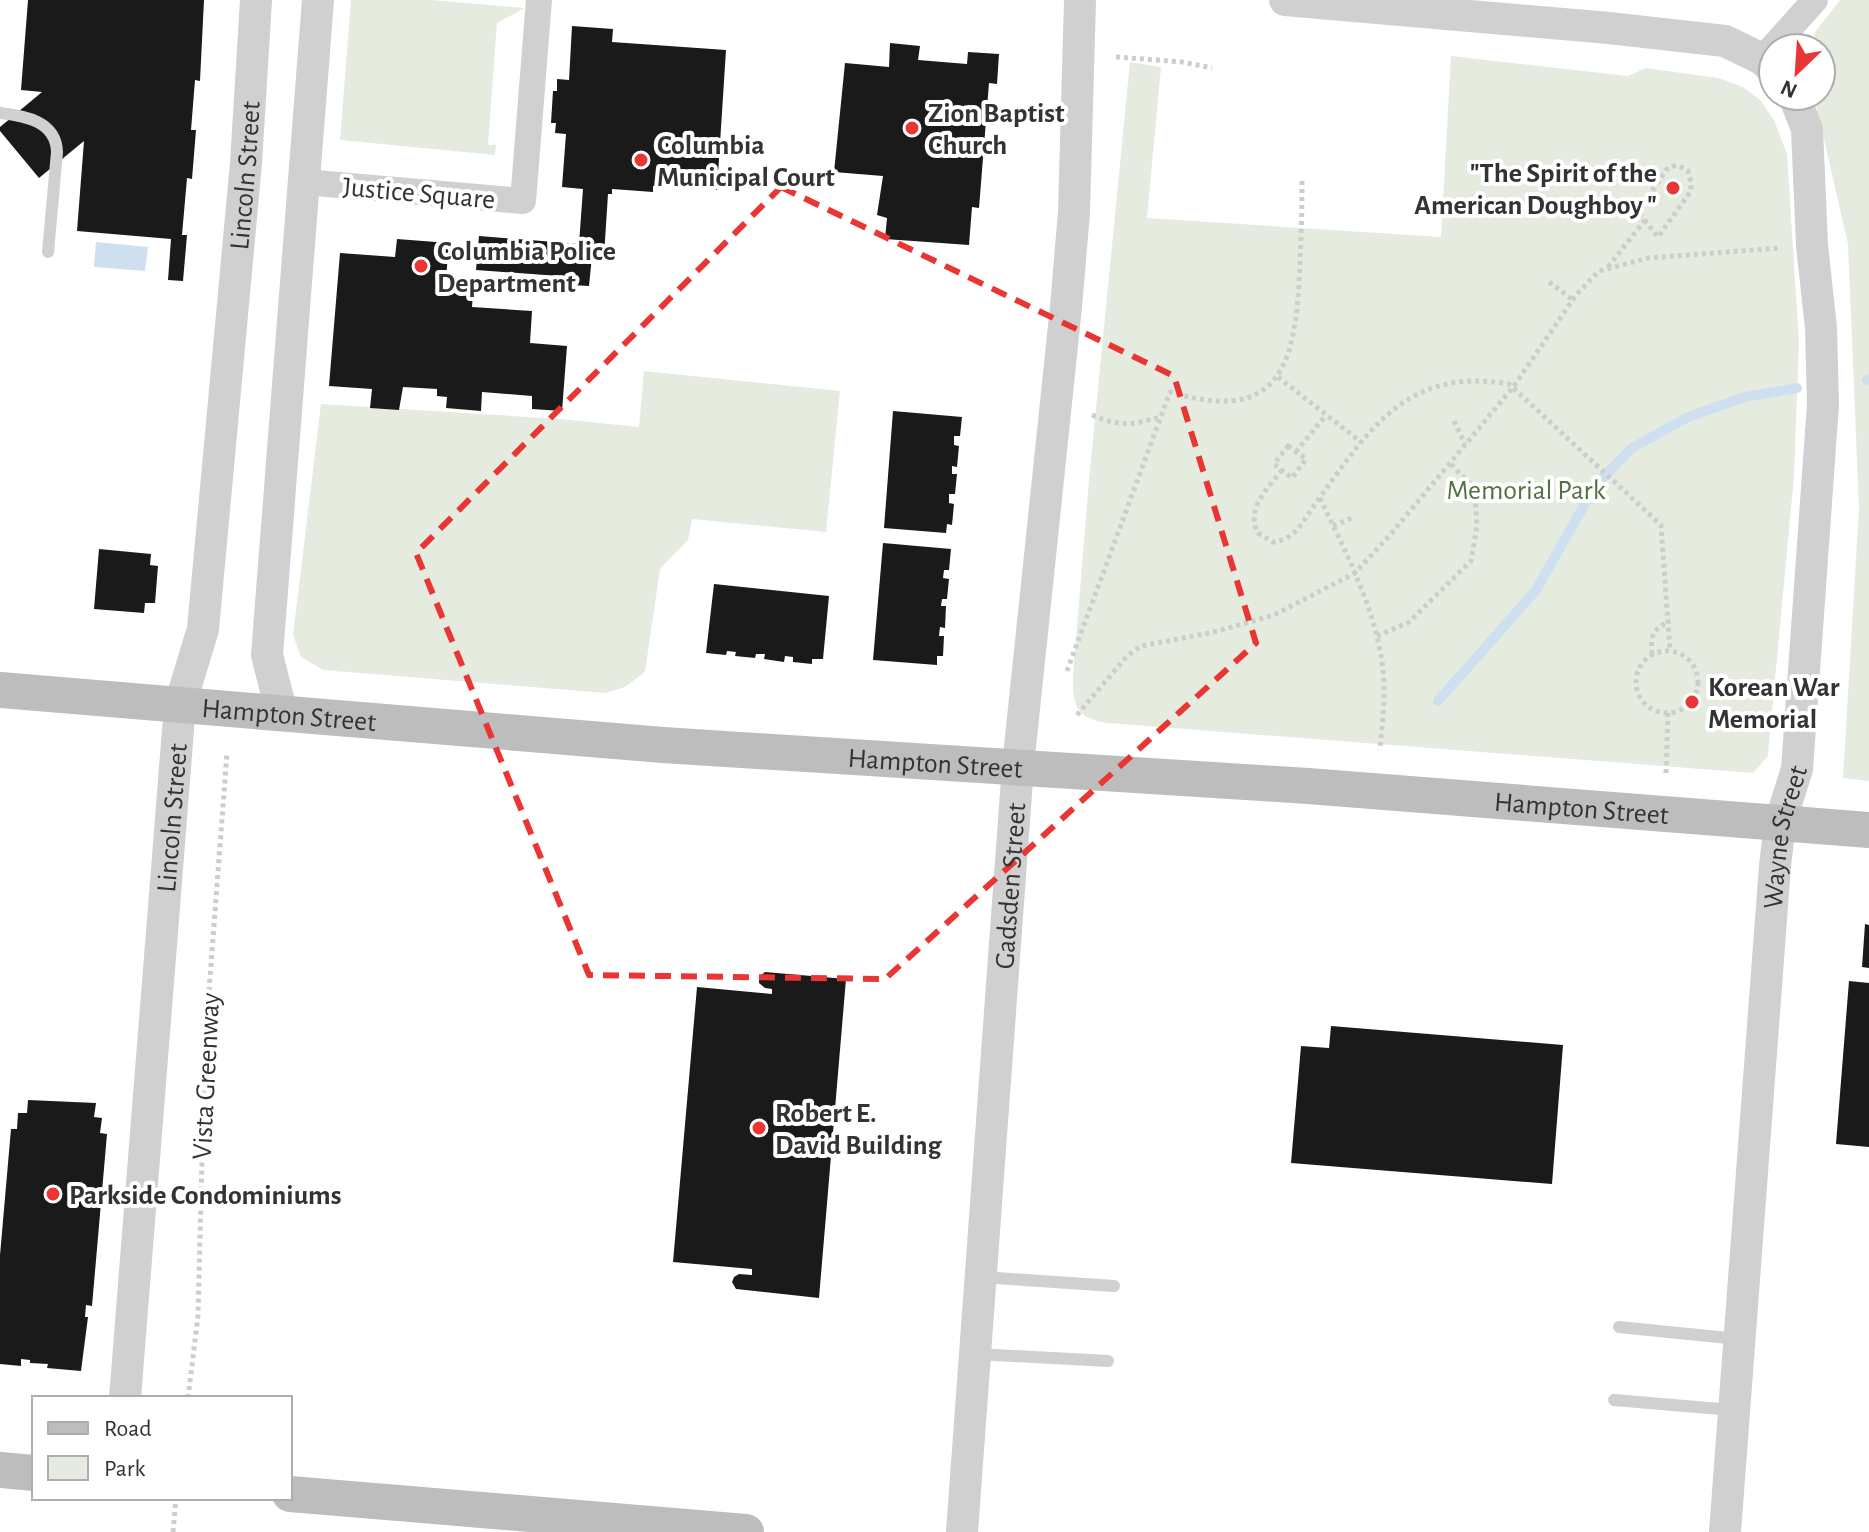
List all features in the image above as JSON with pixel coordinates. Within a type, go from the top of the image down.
[{"type":"main road","name":"Hampton Street","points":[[0,690],[663,745],[1018,766],[1869,830]]},
{"type":"main road","points":[[0,1470],[32,1473]]},
{"type":"main road","points":[[292,1494],[746,1532]]},
{"type":"street","name":"Lincoln Street","points":[[125,1396],[180,705],[203,629],[246,163],[256,0]]},
{"type":"street","points":[[282,714],[267,655],[318,0]]},
{"type":"street","name":"Justice Square","points":[[304,182],[523,201],[539,0]]},
{"type":"street","name":"Gadsden Street","points":[[962,1532],[1018,766],[1074,212],[1080,0]]},
{"type":"street","points":[[1285,0],[1711,39],[1725,41],[1757,59]]},
{"type":"street","points":[[1791,32],[1815,0]]},
{"type":"street","name":"Wayne Street","points":[[1725,1532],[1732,1410],[1780,823],[1797,769],[1823,404],[1821,328],[1812,245],[1807,129],[1800,112]]},
{"type":"lane","points":[[0,113],[31,118],[54,136],[57,152],[48,252]]},
{"type":"lane","points":[[979,1277],[1114,1286]]},
{"type":"lane","points":[[1619,1327],[1738,1339]]},
{"type":"lane","points":[[974,1354],[1108,1361]]},
{"type":"lane","points":[[1614,1400],[1732,1410]]},
{"type":"path","points":[[1116,57],[1182,62],[1212,68]]},
{"type":"path","points":[[1676,165],[1684,168],[1691,182],[1691,191],[1658,237],[1645,220],[1638,212],[1666,170],[1676,165]]},
{"type":"path","points":[[1067,671],[1170,392],[1215,403],[1241,400],[1266,389],[1278,377],[1289,354],[1298,310],[1302,178]]},
{"type":"path","points":[[1077,715],[1127,656],[1141,646],[1214,632],[1274,615],[1355,573],[1514,386],[1586,283],[1607,268],[1645,220]]},
{"type":"path","points":[[1607,268],[1658,256],[1812,245]]},
{"type":"path","points":[[1549,282],[1573,300]]},
{"type":"path","points":[[1278,377],[1361,442]]},
{"type":"path","points":[[1282,470],[1260,497],[1253,523],[1262,538],[1273,542],[1292,536],[1361,442],[1403,403],[1433,386],[1448,382],[1480,381],[1514,386],[1663,528],[1670,651]]},
{"type":"path","points":[[1092,415],[1119,425],[1161,417]]},
{"type":"path","points":[[1296,452],[1326,415]]},
{"type":"path","points":[[1454,421],[1465,444]]},
{"type":"path","points":[[1288,446],[1296,452],[1306,459],[1292,478],[1274,464],[1288,446]]},
{"type":"path","points":[[1377,636],[1409,622],[1471,561],[1477,526],[1475,497],[1472,486],[1450,463]]},
{"type":"path","points":[[1320,498],[1355,573],[1377,636],[1383,672],[1380,750]]},
{"type":"path","points":[[1333,526],[1352,518]]},
{"type":"path","points":[[1652,654],[1651,635],[1656,628],[1670,621]]},
{"type":"path","points":[[1670,651],[1691,663],[1698,685],[1687,706],[1668,713],[1651,709],[1637,692],[1637,670],[1652,654],[1670,651]]},
{"type":"path","points":[[1666,773],[1668,713]]},
{"type":"path","name":"Vista Greenway","points":[[188,1396],[198,1316],[205,1044],[227,753]]},
{"type":"path","points":[[173,1532],[176,1500]]},
{"type":"highlighted area","points":[[781,187],[1174,376],[1256,643],[885,979],[589,975],[416,553]]},
{"type":"green space","points":[[351,0],[431,0],[525,8],[497,23],[488,145],[496,145],[495,155],[340,140]]},
{"type":"green space","points":[[1840,0],[1869,0],[1869,781],[1843,778],[1859,508],[1848,244],[1818,112],[1837,112],[1837,32],[1815,32]]},
{"type":"green space","name":"Memorial Park","points":[[1451,56],[1628,76],[1646,68],[1718,78],[1743,87],[1757,98],[1757,112],[1768,112],[1774,120],[1787,154],[1799,342],[1794,476],[1768,756],[1753,773],[1108,723],[1089,718],[1078,709],[1073,676],[1130,62],[1161,67],[1147,218],[1441,237]]},
{"type":"green space","points":[[644,371],[840,391],[826,532],[692,519],[688,540],[660,569],[645,672],[625,687],[605,693],[323,670],[301,657],[293,635],[321,404],[639,427]]},
{"type":"water","points":[[96,242],[148,247],[145,271],[94,267]]},
{"type":"building","points":[[28,0],[204,0],[200,81],[195,80],[191,130],[196,130],[192,179],[187,178],[182,235],[187,235],[183,281],[168,280],[171,239],[77,231],[84,141],[39,178],[0,131],[0,127],[42,92],[21,90]]},
{"type":"building","name":"Columbia Municipal Court","points":[[572,26],[613,29],[612,42],[726,50],[717,190],[653,186],[653,192],[612,189],[612,194],[608,194],[604,256],[592,256],[589,286],[572,285],[572,277],[476,270],[479,236],[579,244],[583,189],[562,187],[566,134],[555,133],[556,123],[551,123],[557,79],[569,80]]},
{"type":"building","name":"Zion Baptist Church","points":[[890,43],[920,46],[918,60],[967,64],[968,52],[999,54],[997,84],[989,83],[979,208],[972,207],[969,245],[885,239],[887,218],[877,215],[883,176],[834,172],[845,63],[889,67]]},
{"type":"building","points":[[397,239],[449,243],[445,290],[473,293],[472,307],[532,311],[530,343],[567,346],[562,411],[532,409],[532,396],[482,392],[481,411],[446,408],[447,397],[437,396],[437,389],[403,387],[399,410],[370,408],[372,389],[329,386],[340,253],[395,257]]},
{"type":"building","points":[[893,411],[962,417],[960,436],[954,436],[954,445],[959,446],[957,467],[952,466],[952,474],[957,474],[955,494],[949,494],[949,503],[954,504],[952,525],[947,524],[946,533],[884,528]]},
{"type":"building","points":[[883,543],[951,549],[949,570],[944,570],[943,578],[949,579],[947,599],[942,599],[941,606],[946,606],[945,628],[940,627],[939,636],[944,636],[943,656],[937,656],[937,665],[873,660]]},
{"type":"building","points":[[99,549],[151,554],[150,565],[158,566],[155,603],[145,603],[144,613],[94,609]]},
{"type":"building","points":[[714,584],[829,596],[823,659],[812,659],[812,664],[793,662],[793,657],[785,656],[784,662],[764,659],[765,654],[756,654],[755,658],[735,656],[736,652],[727,651],[726,655],[706,653]]},
{"type":"building","points":[[1865,924],[1869,925],[1869,968],[1862,967]]},
{"type":"building","name":"Robert E. David Building","points":[[765,972],[846,979],[819,1298],[736,1289],[732,1282],[734,1277],[739,1274],[752,1275],[752,1269],[673,1262],[697,987],[772,994],[772,989],[759,983],[759,977]]},
{"type":"building","points":[[1849,981],[1869,983],[1869,1147],[1836,1144]]},
{"type":"building","points":[[1331,1026],[1563,1045],[1552,1184],[1291,1163],[1301,1046],[1329,1048]]},
{"type":"building","name":"Parkside Condominiums","points":[[28,1100],[96,1103],[94,1117],[102,1118],[100,1133],[107,1134],[92,1306],[86,1305],[85,1317],[88,1317],[81,1371],[47,1368],[48,1364],[21,1359],[21,1366],[0,1364],[0,1255],[11,1129],[17,1129],[18,1113],[27,1113]]},
{"type":"waterway","points":[[1438,701],[1536,590],[1595,486],[1632,448],[1688,417],[1745,397],[1797,388]]},
{"type":"place","name":"Zion Baptist Church","points":[[912,128]]},
{"type":"place","name":"Columbia Municipal Court","points":[[641,160]]},
{"type":"place","name":"\"The Spirit of the American Doughboy \"","points":[[1673,188]]},
{"type":"place","name":"Columbia Police Department","points":[[421,266]]},
{"type":"place","name":"Korean War Memorial","points":[[1692,702]]},
{"type":"place","name":"Robert E. David Building","points":[[759,1128]]},
{"type":"place","name":"Parkside Condominiums","points":[[53,1194]]}]
